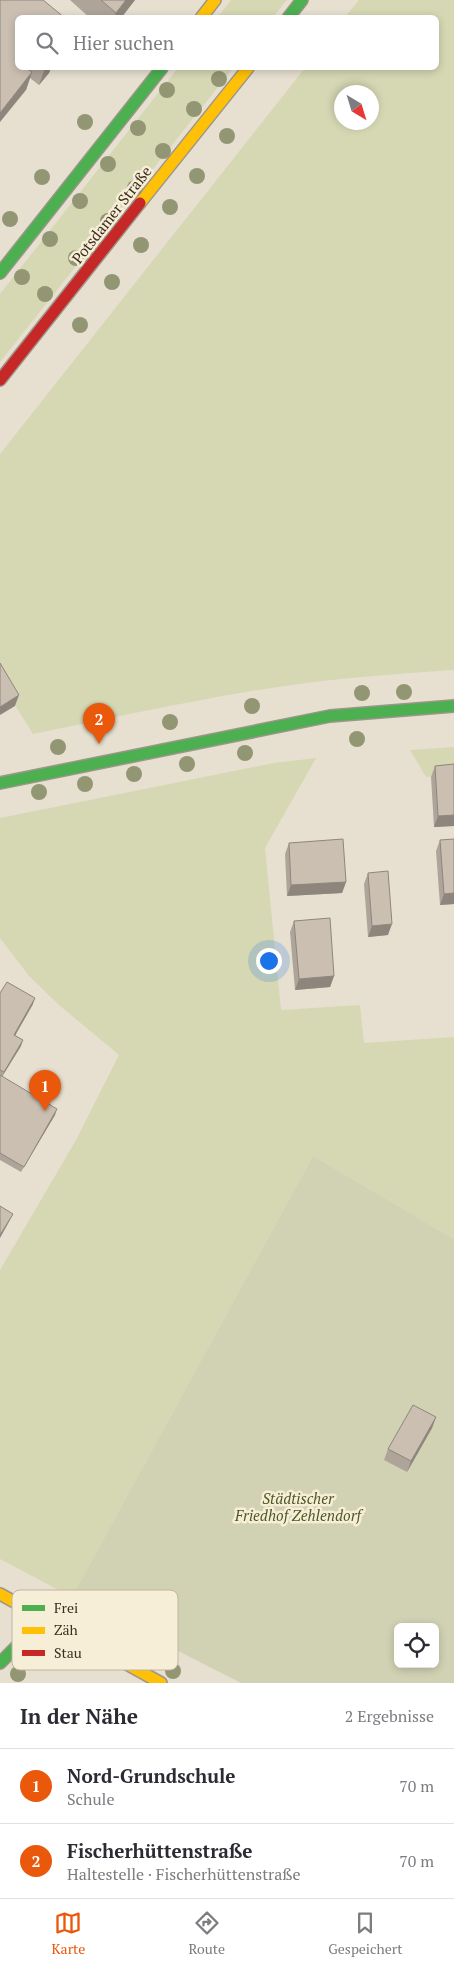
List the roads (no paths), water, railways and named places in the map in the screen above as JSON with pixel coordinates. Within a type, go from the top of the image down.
[{"type":"main road","points":[[203,15],[215,0]]},
{"type":"main road","points":[[290,15],[302,0]]},
{"type":"main road","points":[[0,273],[160,70]]},
{"type":"main road","name":"Potsdamer Straße","points":[[0,380],[246,70]]},
{"type":"main road","points":[[0,783],[330,716],[454,706]]},
{"type":"main road","points":[[0,1594],[12,1600]]},
{"type":"main road","points":[[0,1663],[12,1651]]},
{"type":"main road","points":[[137,1670],[160,1683]]},
{"type":"place","name":"Fischerhüttenstraße","points":[[99,744]]},
{"type":"place","name":"Nord-Grundschule","points":[[45,1111]]},
{"type":"park label","name":"Städtischer Friedhof Zehlendorf","points":[[298,1508]]}]
